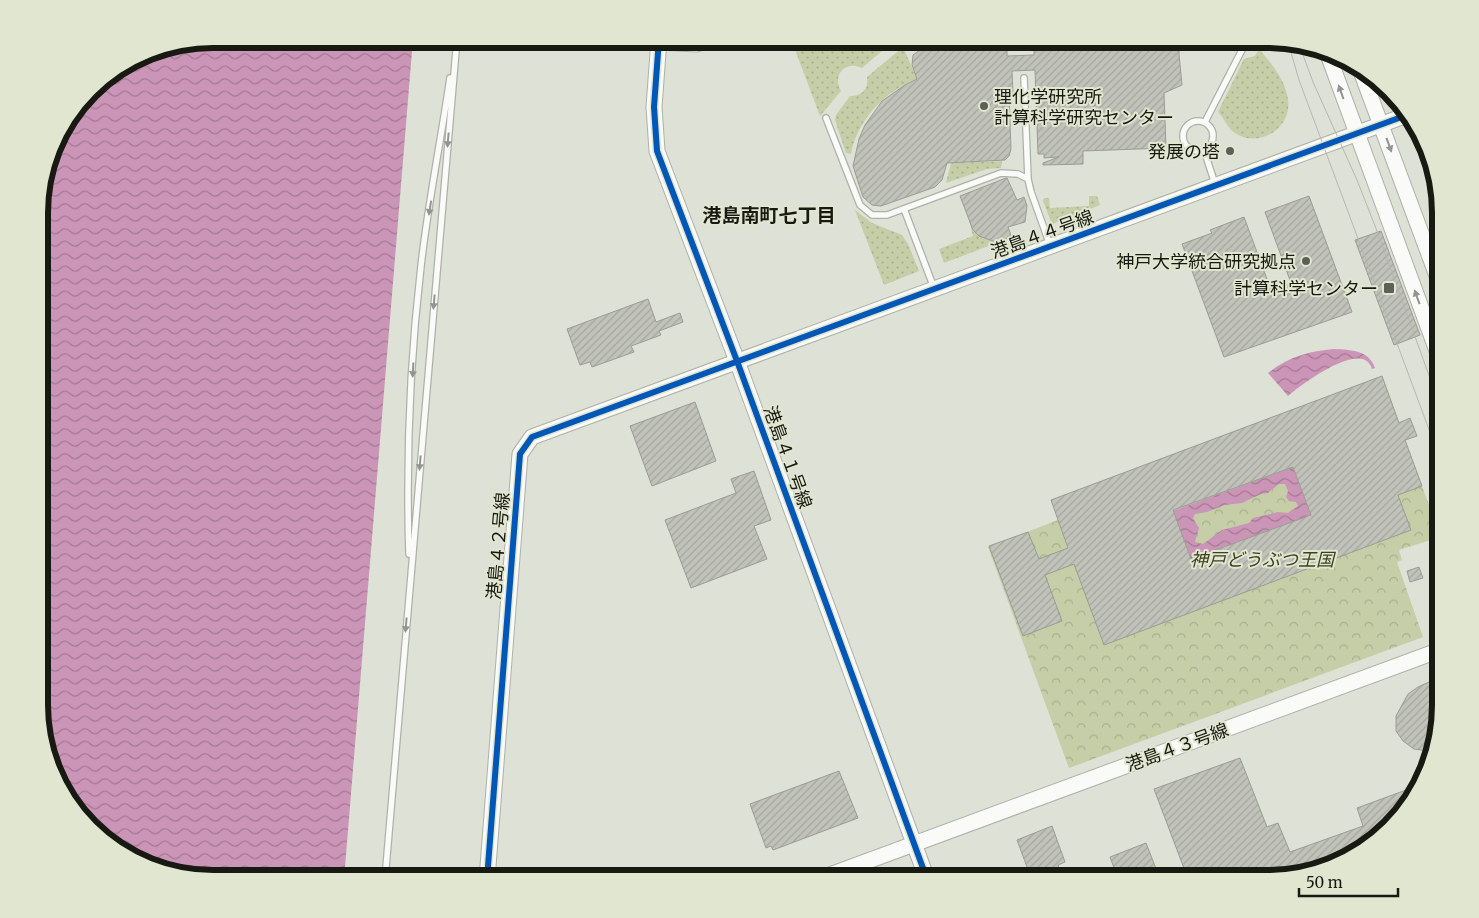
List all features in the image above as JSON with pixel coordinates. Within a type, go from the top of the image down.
[{"type":"street","name":"港島４１号線","points":[[658,48],[654,107],[657,151],[737,361],[924,870]]},
{"type":"street","points":[[1330,60],[1431,335]]},
{"type":"street","points":[[1365,81],[1431,260]]},
{"type":"street","name":"港島４４号線","points":[[737,361],[935,290],[1401,117]]},
{"type":"street","name":"港島４２号線","points":[[488,871],[520,454],[532,437],[737,361]]},
{"type":"street","name":"港島４３号線","points":[[914,844],[1431,653]]},
{"type":"street","points":[[842,870],[914,844]]},
{"type":"lane","points":[[386,871],[455,48]]},
{"type":"lane","points":[[410,581],[408,533],[410,425],[415,332],[421,265],[455,48]]},
{"type":"lane","points":[[1204,122],[1243,48]]},
{"type":"lane","points":[[1024,78],[1028,179],[1051,247]]},
{"type":"lane","points":[[826,118],[860,205],[872,214],[882,216],[904,209],[1001,172],[1012,173],[1028,179]]},
{"type":"lane","points":[[1190,122],[1204,122],[1211,128],[1213,136],[1210,145],[1204,150],[1195,152],[1183,143],[1184,129],[1190,122]]},
{"type":"lane","points":[[1204,150],[1216,186]]},
{"type":"lane","points":[[904,209],[935,290]]},
{"type":"green space","points":[[794,48],[885,48],[862,68],[850,66],[842,70],[838,80],[841,91],[820,116]]},
{"type":"green space","points":[[903,48],[917,79],[894,91],[874,108],[859,130],[851,154],[846,153],[835,120],[836,115],[850,96],[858,95],[864,91],[867,85],[867,77]]},
{"type":"green space","points":[[1259,49],[1281,79],[1287,93],[1288,110],[1285,119],[1272,133],[1254,139],[1235,133],[1218,112],[1244,59],[1255,56]]},
{"type":"green space","points":[[1002,161],[1001,168],[987,169],[946,183],[951,163]]},
{"type":"green space","points":[[1089,196],[1097,196],[1100,205],[1052,224],[1043,201],[1044,198],[1049,198],[1050,208],[1089,206]]},
{"type":"green space","points":[[855,210],[872,223],[902,235],[908,244],[919,271],[884,285]]},
{"type":"green space","points":[[980,215],[973,231],[988,239],[1004,240],[944,263],[939,249],[973,236],[969,220]]},
{"type":"green space","name":"神戸どうぶつ王国","points":[[1382,376],[1399,422],[1410,418],[1417,436],[1405,440],[1431,511],[1431,540],[1399,550],[1402,560],[1397,562],[1423,637],[1069,768],[988,547],[1058,520],[1051,500]]},
{"type":"water","points":[[201,48],[412,48],[345,871],[212,871],[191,869],[159,862],[139,854],[121,843],[96,822],[82,806],[60,769],[49,727],[48,212],[49,191],[56,159],[70,130],[82,112],[104,88],[139,64],[159,56]]},
{"type":"water","points":[[1334,349],[1364,354],[1375,368],[1372,369],[1366,361],[1357,359],[1345,361],[1318,374],[1288,396],[1268,373],[1283,363],[1299,356],[1316,351]]},
{"type":"water","points":[[1293,467],[1311,515],[1191,559],[1173,511]],"holes":[[[1279,484],[1285,484],[1288,491],[1286,497],[1289,501],[1296,502],[1298,506],[1288,513],[1278,512],[1253,518],[1249,523],[1222,530],[1203,544],[1195,542],[1199,528],[1193,518],[1195,514],[1207,512],[1225,505],[1242,503],[1261,494],[1268,493]]]},
{"type":"building","points":[[923,48],[1007,48],[1007,56],[1034,55],[1034,48],[1179,48],[1182,85],[1164,93],[1166,148],[1083,151],[1083,164],[1043,165],[1043,163],[1059,157],[1044,158],[1044,154],[1038,154],[1035,70],[1012,71],[1013,94],[1009,94],[1011,149],[1009,156],[1005,160],[947,163],[942,180],[935,187],[881,206],[872,205],[863,197],[853,166],[859,139],[865,125],[882,101],[917,79],[912,65],[913,55]]},
{"type":"building","points":[[1007,178],[1017,200],[1024,197],[1027,206],[1025,222],[1008,227],[1012,238],[993,241],[979,236],[973,230],[960,196]]},
{"type":"building","points":[[1309,196],[1352,312],[1224,357],[1182,244],[1212,233],[1210,230],[1244,217],[1271,290],[1291,283],[1265,212]]},
{"type":"building","points":[[1381,231],[1420,335],[1394,345],[1355,240]]},
{"type":"building","points":[[648,299],[656,322],[680,313],[683,322],[659,331],[661,335],[631,346],[634,352],[592,367],[590,362],[580,365],[567,329]]},
{"type":"building","points":[[1382,376],[1399,423],[1410,418],[1417,436],[1405,440],[1422,486],[1398,495],[1411,530],[1104,645],[1074,564],[1045,575],[1062,621],[1023,636],[989,546],[1028,532],[1039,559],[1068,548],[1051,500]],"holes":[[[1293,467],[1311,515],[1191,559],[1173,510]]]},
{"type":"building","points":[[695,402],[716,461],[652,486],[630,426]]},
{"type":"building","points":[[754,471],[771,520],[754,526],[767,559],[691,588],[665,520],[736,493],[731,479]]},
{"type":"building","points":[[1419,567],[1423,578],[1410,582],[1407,571]]},
{"type":"building","points":[[1431,682],[1431,717],[1425,751],[1414,749],[1403,741],[1396,731],[1396,716],[1408,694]]},
{"type":"building","points":[[1240,758],[1267,827],[1278,823],[1290,852],[1363,826],[1357,808],[1409,789],[1391,814],[1367,836],[1330,858],[1310,865],[1278,870],[1185,870],[1154,789]]},
{"type":"building","points":[[839,771],[858,818],[773,850],[771,846],[766,848],[750,804]]},
{"type":"building","points":[[1052,826],[1065,862],[1058,865],[1060,870],[1028,870],[1017,840]]},
{"type":"building","points":[[1146,843],[1157,870],[1115,870],[1110,857]]},
{"type":"tram line","points":[[1290,50],[1299,80],[1431,435]]},
{"type":"tram line","points":[[1302,52],[1313,82],[1357,180],[1431,381]]},
{"type":"cycle path","points":[[658,48],[654,107],[657,151],[737,361],[924,870]]},
{"type":"cycle path","points":[[488,871],[520,454],[532,437],[1401,117]]},
{"type":"place","name":"理化学研究所 計算科学研究センター","points":[[984,106]]},
{"type":"place","name":"発展の塔","points":[[1230,151]]},
{"type":"place","name":"神戸大学統合研究拠点","points":[[1306,261]]},
{"type":"place","name":"計算科学センター","points":[[1389,288]]},
{"type":"district","name":"港島南町七丁目","points":[[769,215]]}]
